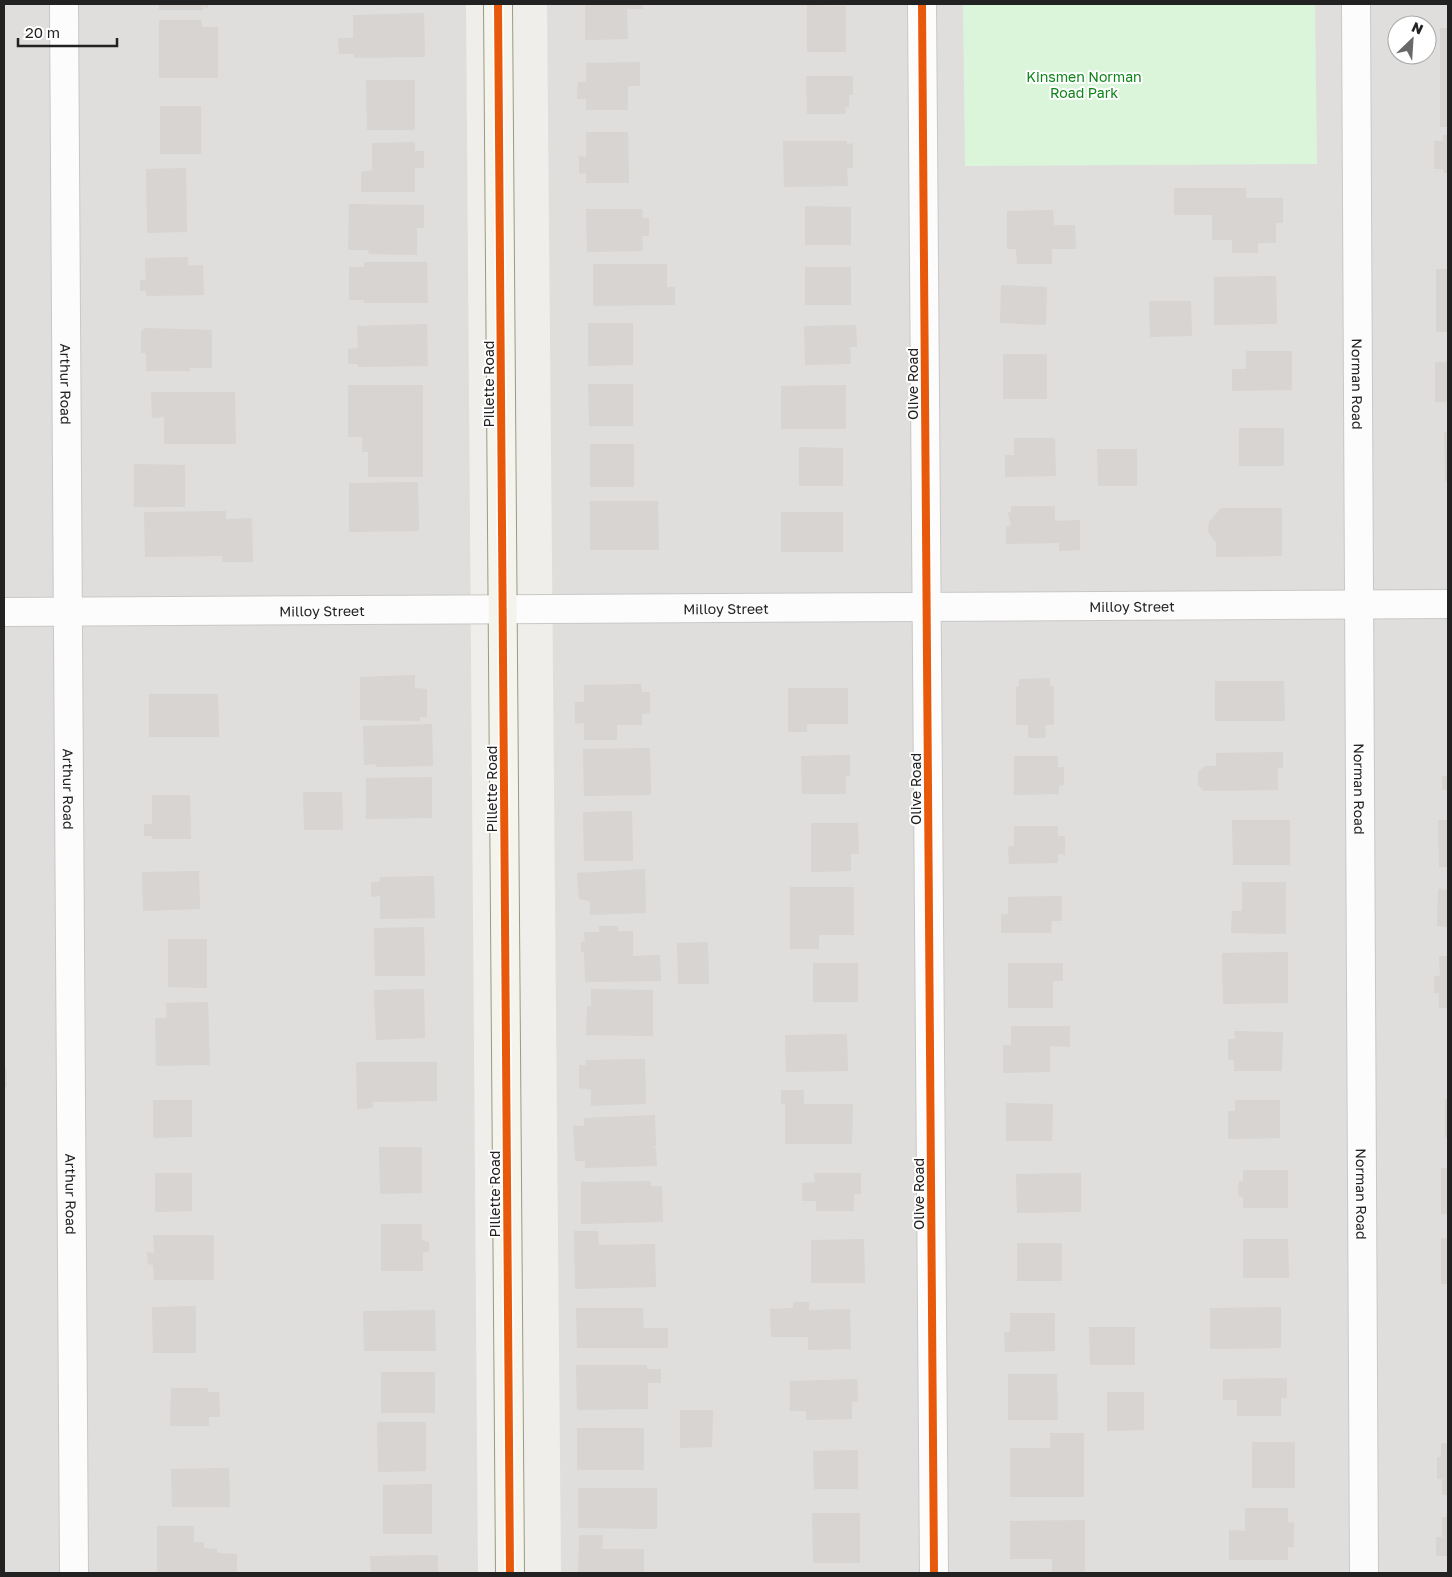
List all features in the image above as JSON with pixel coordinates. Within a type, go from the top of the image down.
[{"type":"street","name":"Arthur Road","points":[[64,4],[74,1573]]},
{"type":"street","name":"Pillette Road","points":[[498,4],[510,1573]]},
{"type":"street","name":"Olive Road","points":[[922,4],[934,1573]]},
{"type":"street","name":"Norman Road","points":[[1356,4],[1364,1573]]},
{"type":"street","name":"Milloy Street","points":[[4,612],[1448,604]]},
{"type":"shaded area","points":[[4,4],[466,4],[478,1573],[4,1573]]},
{"type":"shaded area","points":[[547,4],[1448,4],[1448,1573],[561,1573]]},
{"type":"green space","name":"Kinsmen Norman Road Park","points":[[963,4],[1315,4],[1317,164],[965,166]]},
{"type":"building","points":[[159,4],[208,4],[208,8],[203,7],[203,10],[159,10]]},
{"type":"building","points":[[585,4],[643,4],[643,9],[627,9],[628,39],[585,40]]},
{"type":"building","points":[[807,5],[846,6],[846,52],[807,52]]},
{"type":"building","points":[[424,13],[425,57],[354,58],[354,54],[339,54],[338,38],[353,38],[353,15]]},
{"type":"building","points":[[159,20],[201,20],[202,27],[218,27],[218,78],[159,78]]},
{"type":"building","points":[[1440,28],[1448,28],[1448,127],[1440,127]]},
{"type":"building","points":[[640,62],[640,86],[628,86],[628,110],[586,110],[586,99],[577,99],[578,82],[586,82],[586,63]]},
{"type":"building","points":[[806,76],[853,76],[853,95],[849,95],[849,107],[845,107],[846,114],[807,114]]},
{"type":"building","points":[[366,80],[415,80],[415,130],[367,130]]},
{"type":"building","points":[[160,106],[201,106],[201,154],[160,154]]},
{"type":"building","points":[[586,132],[628,132],[629,183],[586,183],[586,173],[579,174],[579,156],[586,157]]},
{"type":"building","points":[[1443,135],[1448,135],[1448,173],[1444,173],[1443,169],[1434,169],[1434,141],[1443,141]]},
{"type":"building","points":[[783,141],[847,141],[847,144],[853,143],[853,168],[847,168],[848,186],[784,187]]},
{"type":"building","points":[[415,142],[415,151],[424,151],[424,168],[415,168],[415,192],[361,192],[361,172],[372,170],[372,143]]},
{"type":"building","points":[[186,168],[187,232],[147,233],[146,169]]},
{"type":"building","points":[[1174,188],[1246,188],[1246,198],[1283,198],[1283,223],[1276,223],[1276,243],[1258,243],[1258,253],[1232,253],[1232,240],[1212,240],[1212,215],[1174,215]]},
{"type":"building","points":[[349,204],[424,205],[424,228],[417,228],[417,255],[369,254],[368,250],[348,250]]},
{"type":"building","points":[[805,206],[851,207],[851,245],[805,245]]},
{"type":"building","points":[[586,209],[642,209],[643,218],[649,218],[649,236],[642,236],[643,251],[587,252]]},
{"type":"building","points":[[1053,210],[1054,225],[1075,225],[1076,249],[1052,249],[1052,264],[1017,264],[1016,249],[1007,249],[1007,211]]},
{"type":"building","points":[[188,257],[188,266],[203,265],[204,295],[146,296],[146,291],[140,291],[140,280],[146,280],[145,258]]},
{"type":"building","points":[[364,262],[427,262],[428,303],[364,303],[364,300],[349,300],[349,267],[364,267]]},
{"type":"building","points":[[593,264],[667,264],[667,287],[675,287],[675,305],[593,306]]},
{"type":"building","points":[[805,267],[851,267],[851,305],[805,305]]},
{"type":"building","points":[[1436,269],[1448,269],[1448,332],[1436,332]]},
{"type":"building","points":[[1276,276],[1277,324],[1214,325],[1214,277]]},
{"type":"building","points":[[1001,285],[1047,287],[1046,325],[1000,323]]},
{"type":"building","points":[[1149,301],[1191,301],[1192,336],[1150,337]]},
{"type":"building","points":[[588,323],[633,323],[633,365],[588,366]]},
{"type":"building","points":[[427,324],[428,366],[358,367],[358,364],[348,364],[348,349],[358,348],[357,326]]},
{"type":"building","points":[[856,325],[857,347],[850,347],[851,364],[805,365],[804,326]]},
{"type":"building","points":[[146,328],[212,330],[212,368],[190,368],[190,371],[146,371],[146,353],[141,353],[141,331]]},
{"type":"building","points":[[1246,351],[1292,351],[1292,390],[1232,391],[1232,369],[1246,369]]},
{"type":"building","points":[[1003,354],[1047,354],[1047,399],[1003,399]]},
{"type":"building","points":[[1435,362],[1448,362],[1448,402],[1435,402]]},
{"type":"building","points":[[588,384],[633,384],[633,426],[589,426]]},
{"type":"building","points":[[348,385],[423,385],[423,477],[368,477],[368,452],[362,452],[362,437],[348,437]]},
{"type":"building","points":[[846,385],[846,429],[781,429],[781,386]]},
{"type":"building","points":[[151,392],[235,392],[236,444],[164,444],[164,417],[152,418]]},
{"type":"building","points":[[1239,428],[1284,428],[1284,466],[1239,466]]},
{"type":"building","points":[[1444,432],[1448,432],[1448,481],[1445,481]]},
{"type":"building","points":[[1014,438],[1055,438],[1056,476],[1005,477],[1005,455],[1014,455]]},
{"type":"building","points":[[590,444],[634,444],[634,487],[590,487]]},
{"type":"building","points":[[799,447],[843,448],[843,486],[799,486]]},
{"type":"building","points":[[1097,449],[1137,449],[1137,486],[1098,486]]},
{"type":"building","points":[[134,464],[185,465],[185,507],[134,507]]},
{"type":"building","points":[[418,482],[419,531],[349,532],[349,483]]},
{"type":"building","points":[[590,501],[658,501],[659,550],[590,550]]},
{"type":"building","points":[[1011,506],[1055,506],[1055,521],[1080,520],[1080,550],[1059,551],[1059,543],[1006,544],[1006,526],[1011,526],[1008,512],[1011,513]]},
{"type":"building","points":[[1221,508],[1282,508],[1282,556],[1216,557],[1216,543],[1208,532],[1209,522]]},
{"type":"building","points":[[226,511],[226,519],[252,518],[253,562],[222,562],[222,556],[145,557],[144,512]]},
{"type":"building","points":[[781,512],[843,512],[843,552],[781,552]]},
{"type":"building","points":[[415,675],[415,688],[427,689],[427,717],[420,717],[420,721],[360,720],[360,677]]},
{"type":"building","points":[[1050,678],[1050,686],[1054,686],[1054,725],[1045,725],[1046,738],[1028,738],[1028,725],[1016,725],[1016,687],[1019,686],[1019,679]]},
{"type":"building","points":[[1215,681],[1284,681],[1285,721],[1215,721]]},
{"type":"building","points":[[641,684],[642,692],[650,692],[650,713],[642,714],[642,725],[617,725],[617,740],[584,740],[584,723],[575,724],[575,702],[584,702],[584,685]]},
{"type":"building","points":[[788,688],[848,688],[848,724],[807,724],[807,732],[788,732]]},
{"type":"building","points":[[149,694],[218,694],[219,737],[149,737]]},
{"type":"building","points":[[432,724],[433,766],[376,767],[376,764],[364,765],[363,726]]},
{"type":"building","points":[[650,748],[651,795],[584,796],[583,749]]},
{"type":"building","points":[[1283,752],[1283,768],[1278,768],[1278,790],[1204,791],[1198,785],[1198,772],[1205,766],[1216,766],[1216,753]]},
{"type":"building","points":[[850,755],[850,776],[846,776],[846,794],[802,794],[801,756]]},
{"type":"building","points":[[1014,756],[1058,756],[1058,767],[1064,767],[1064,785],[1059,786],[1059,794],[1014,795]]},
{"type":"building","points":[[1442,776],[1448,776],[1448,790],[1442,790]]},
{"type":"building","points":[[432,777],[432,818],[366,819],[366,778]]},
{"type":"building","points":[[303,792],[342,792],[343,830],[304,830]]},
{"type":"building","points":[[152,795],[190,795],[191,839],[152,839],[152,836],[144,836],[144,824],[152,824]]},
{"type":"building","points":[[632,811],[633,861],[584,861],[583,812]]},
{"type":"building","points":[[1232,820],[1290,820],[1290,865],[1233,865]]},
{"type":"building","points":[[1438,820],[1448,820],[1448,867],[1439,867]]},
{"type":"building","points":[[811,823],[858,823],[859,854],[851,854],[851,871],[811,872]]},
{"type":"building","points":[[1014,826],[1058,826],[1058,836],[1065,836],[1065,855],[1058,854],[1058,863],[1009,864],[1008,846],[1014,846]]},
{"type":"building","points":[[645,869],[646,913],[590,915],[590,901],[579,899],[577,873]]},
{"type":"building","points":[[199,871],[200,909],[143,911],[142,872]]},
{"type":"building","points":[[434,876],[435,918],[380,919],[380,896],[371,897],[371,882],[379,882],[380,877]]},
{"type":"building","points":[[1242,882],[1286,882],[1286,934],[1231,933],[1232,911],[1242,911]]},
{"type":"building","points":[[790,887],[854,887],[854,935],[819,935],[819,949],[790,949]]},
{"type":"building","points":[[1438,889],[1448,890],[1448,927],[1437,926]]},
{"type":"building","points":[[1062,896],[1062,921],[1052,921],[1051,933],[1001,933],[1001,914],[1008,914],[1008,897]]},
{"type":"building","points":[[599,926],[618,926],[618,931],[633,931],[633,956],[660,955],[661,981],[585,982],[584,952],[581,952],[581,942],[585,942],[584,932],[599,932]]},
{"type":"building","points":[[424,927],[425,976],[375,976],[374,928]]},
{"type":"building","points":[[168,939],[207,939],[207,988],[168,987]]},
{"type":"building","points":[[708,942],[709,984],[678,984],[677,943]]},
{"type":"building","points":[[1288,952],[1288,1003],[1223,1004],[1222,953]]},
{"type":"building","points":[[1439,956],[1448,956],[1448,1008],[1439,1008],[1439,993],[1434,993],[1434,976],[1440,976]]},
{"type":"building","points":[[813,963],[858,963],[858,1002],[813,1002]]},
{"type":"building","points":[[1008,963],[1063,963],[1063,981],[1053,981],[1053,1008],[1008,1008]]},
{"type":"building","points":[[424,989],[425,1038],[376,1040],[374,990]]},
{"type":"building","points":[[591,989],[653,990],[653,1036],[586,1035],[587,1006],[591,1006]]},
{"type":"building","points":[[208,1002],[210,1065],[156,1066],[155,1018],[167,1018],[166,1003]]},
{"type":"building","points":[[1011,1026],[1070,1026],[1070,1047],[1050,1046],[1050,1072],[1003,1073],[1003,1045],[1011,1045]]},
{"type":"building","points":[[1234,1031],[1283,1032],[1282,1071],[1234,1071],[1234,1060],[1228,1060],[1228,1039],[1235,1039]]},
{"type":"building","points":[[847,1034],[848,1071],[786,1072],[785,1035]]},
{"type":"building","points":[[645,1059],[646,1104],[591,1106],[591,1090],[579,1088],[579,1065],[586,1065],[586,1060]]},
{"type":"building","points":[[356,1062],[437,1062],[437,1101],[372,1102],[373,1108],[357,1109]]},
{"type":"building","points":[[4,1067],[6,1067],[7,1087],[4,1087]]},
{"type":"building","points":[[781,1090],[804,1090],[804,1104],[853,1104],[852,1144],[785,1144],[785,1104],[781,1104]]},
{"type":"building","points":[[1445,1099],[1448,1099],[1448,1137],[1445,1137]]},
{"type":"building","points":[[153,1100],[192,1100],[192,1137],[153,1138]]},
{"type":"building","points":[[1235,1100],[1280,1100],[1280,1138],[1228,1139],[1228,1111],[1235,1111]]},
{"type":"building","points":[[1006,1103],[1053,1104],[1052,1141],[1006,1141]]},
{"type":"building","points":[[655,1115],[656,1146],[652,1148],[656,1148],[657,1166],[585,1168],[585,1161],[575,1161],[573,1126],[584,1126],[584,1118]]},
{"type":"building","points":[[379,1147],[422,1147],[422,1193],[380,1194]]},
{"type":"building","points":[[1441,1168],[1448,1168],[1448,1214],[1441,1214]]},
{"type":"building","points":[[1243,1170],[1288,1170],[1288,1208],[1243,1208],[1243,1197],[1238,1196],[1239,1181],[1243,1181]]},
{"type":"building","points":[[155,1173],[192,1173],[192,1211],[155,1212]]},
{"type":"building","points":[[814,1173],[861,1173],[861,1194],[854,1194],[854,1211],[816,1211],[816,1201],[802,1201],[802,1183],[815,1182]]},
{"type":"building","points":[[1081,1173],[1081,1212],[1017,1213],[1016,1174]]},
{"type":"building","points":[[651,1181],[651,1186],[662,1186],[663,1222],[581,1224],[581,1182]]},
{"type":"building","points":[[381,1224],[422,1224],[422,1240],[429,1242],[429,1252],[423,1252],[423,1271],[381,1271]]},
{"type":"building","points":[[574,1231],[598,1231],[599,1245],[655,1244],[656,1287],[575,1289]]},
{"type":"building","points":[[153,1235],[214,1235],[214,1280],[154,1280],[153,1265],[148,1264],[147,1252],[154,1253]]},
{"type":"building","points":[[1441,1238],[1448,1238],[1448,1284],[1441,1284]]},
{"type":"building","points":[[864,1239],[865,1283],[811,1283],[811,1240]]},
{"type":"building","points":[[1243,1239],[1288,1239],[1289,1278],[1243,1278]]},
{"type":"building","points":[[1017,1243],[1062,1243],[1062,1281],[1017,1281]]},
{"type":"building","points":[[793,1302],[809,1302],[809,1310],[850,1309],[851,1349],[808,1350],[808,1337],[771,1337],[770,1309],[793,1308]]},
{"type":"building","points":[[196,1306],[196,1353],[153,1353],[152,1307]]},
{"type":"building","points":[[1281,1307],[1281,1348],[1210,1349],[1210,1308]]},
{"type":"building","points":[[576,1308],[643,1308],[644,1328],[668,1328],[668,1348],[577,1348]]},
{"type":"building","points":[[435,1310],[436,1351],[364,1351],[363,1311]]},
{"type":"building","points":[[1010,1313],[1055,1313],[1055,1351],[1005,1352],[1004,1332],[1010,1332]]},
{"type":"building","points":[[1089,1327],[1135,1327],[1135,1365],[1090,1365]]},
{"type":"building","points":[[576,1365],[647,1365],[647,1369],[661,1369],[661,1383],[648,1383],[648,1409],[577,1410]]},
{"type":"building","points":[[381,1372],[435,1372],[435,1413],[381,1413]]},
{"type":"building","points":[[1008,1374],[1057,1374],[1058,1420],[1008,1420]]},
{"type":"building","points":[[1287,1378],[1287,1398],[1281,1398],[1281,1416],[1237,1416],[1237,1400],[1223,1400],[1223,1379]]},
{"type":"building","points":[[857,1379],[858,1401],[852,1402],[852,1419],[806,1420],[806,1411],[790,1411],[790,1381]]},
{"type":"building","points":[[171,1388],[207,1388],[209,1392],[219,1392],[220,1417],[209,1417],[209,1426],[170,1426]]},
{"type":"building","points":[[1107,1392],[1144,1392],[1144,1430],[1107,1431]]},
{"type":"building","points":[[680,1410],[713,1410],[712,1447],[680,1448]]},
{"type":"building","points":[[377,1422],[426,1422],[426,1471],[378,1472]]},
{"type":"building","points":[[577,1428],[644,1428],[644,1470],[577,1470]]},
{"type":"building","points":[[1050,1433],[1084,1433],[1084,1497],[1010,1497],[1010,1448],[1050,1448]]},
{"type":"building","points":[[1252,1442],[1295,1442],[1295,1488],[1252,1488]]},
{"type":"building","points":[[1441,1443],[1448,1443],[1448,1495],[1442,1495],[1442,1479],[1437,1479],[1437,1457],[1441,1457]]},
{"type":"building","points":[[858,1450],[858,1489],[814,1489],[813,1451]]},
{"type":"building","points":[[229,1468],[230,1507],[172,1507],[171,1469]]},
{"type":"building","points":[[432,1484],[432,1534],[383,1534],[383,1485]]},
{"type":"building","points":[[578,1488],[657,1488],[657,1529],[578,1528]]},
{"type":"building","points":[[1245,1508],[1288,1508],[1288,1522],[1294,1523],[1294,1547],[1288,1547],[1288,1560],[1229,1560],[1229,1530],[1245,1531]]},
{"type":"building","points":[[812,1513],[860,1513],[860,1563],[813,1563]]},
{"type":"building","points":[[1442,1517],[1448,1517],[1448,1556],[1436,1556],[1436,1537],[1442,1537]]},
{"type":"building","points":[[1085,1520],[1085,1573],[1052,1573],[1052,1559],[1010,1559],[1010,1521]]},
{"type":"building","points":[[157,1526],[194,1526],[194,1542],[204,1542],[204,1548],[217,1549],[217,1553],[237,1554],[237,1572],[157,1573]]},
{"type":"building","points":[[579,1535],[603,1535],[602,1549],[644,1549],[644,1573],[578,1573]]},
{"type":"building","points":[[438,1555],[438,1573],[371,1573],[370,1556]]},
{"type":"cycle path","points":[[498,4],[510,1573]]},
{"type":"cycle path","points":[[922,4],[934,1573]]}]
